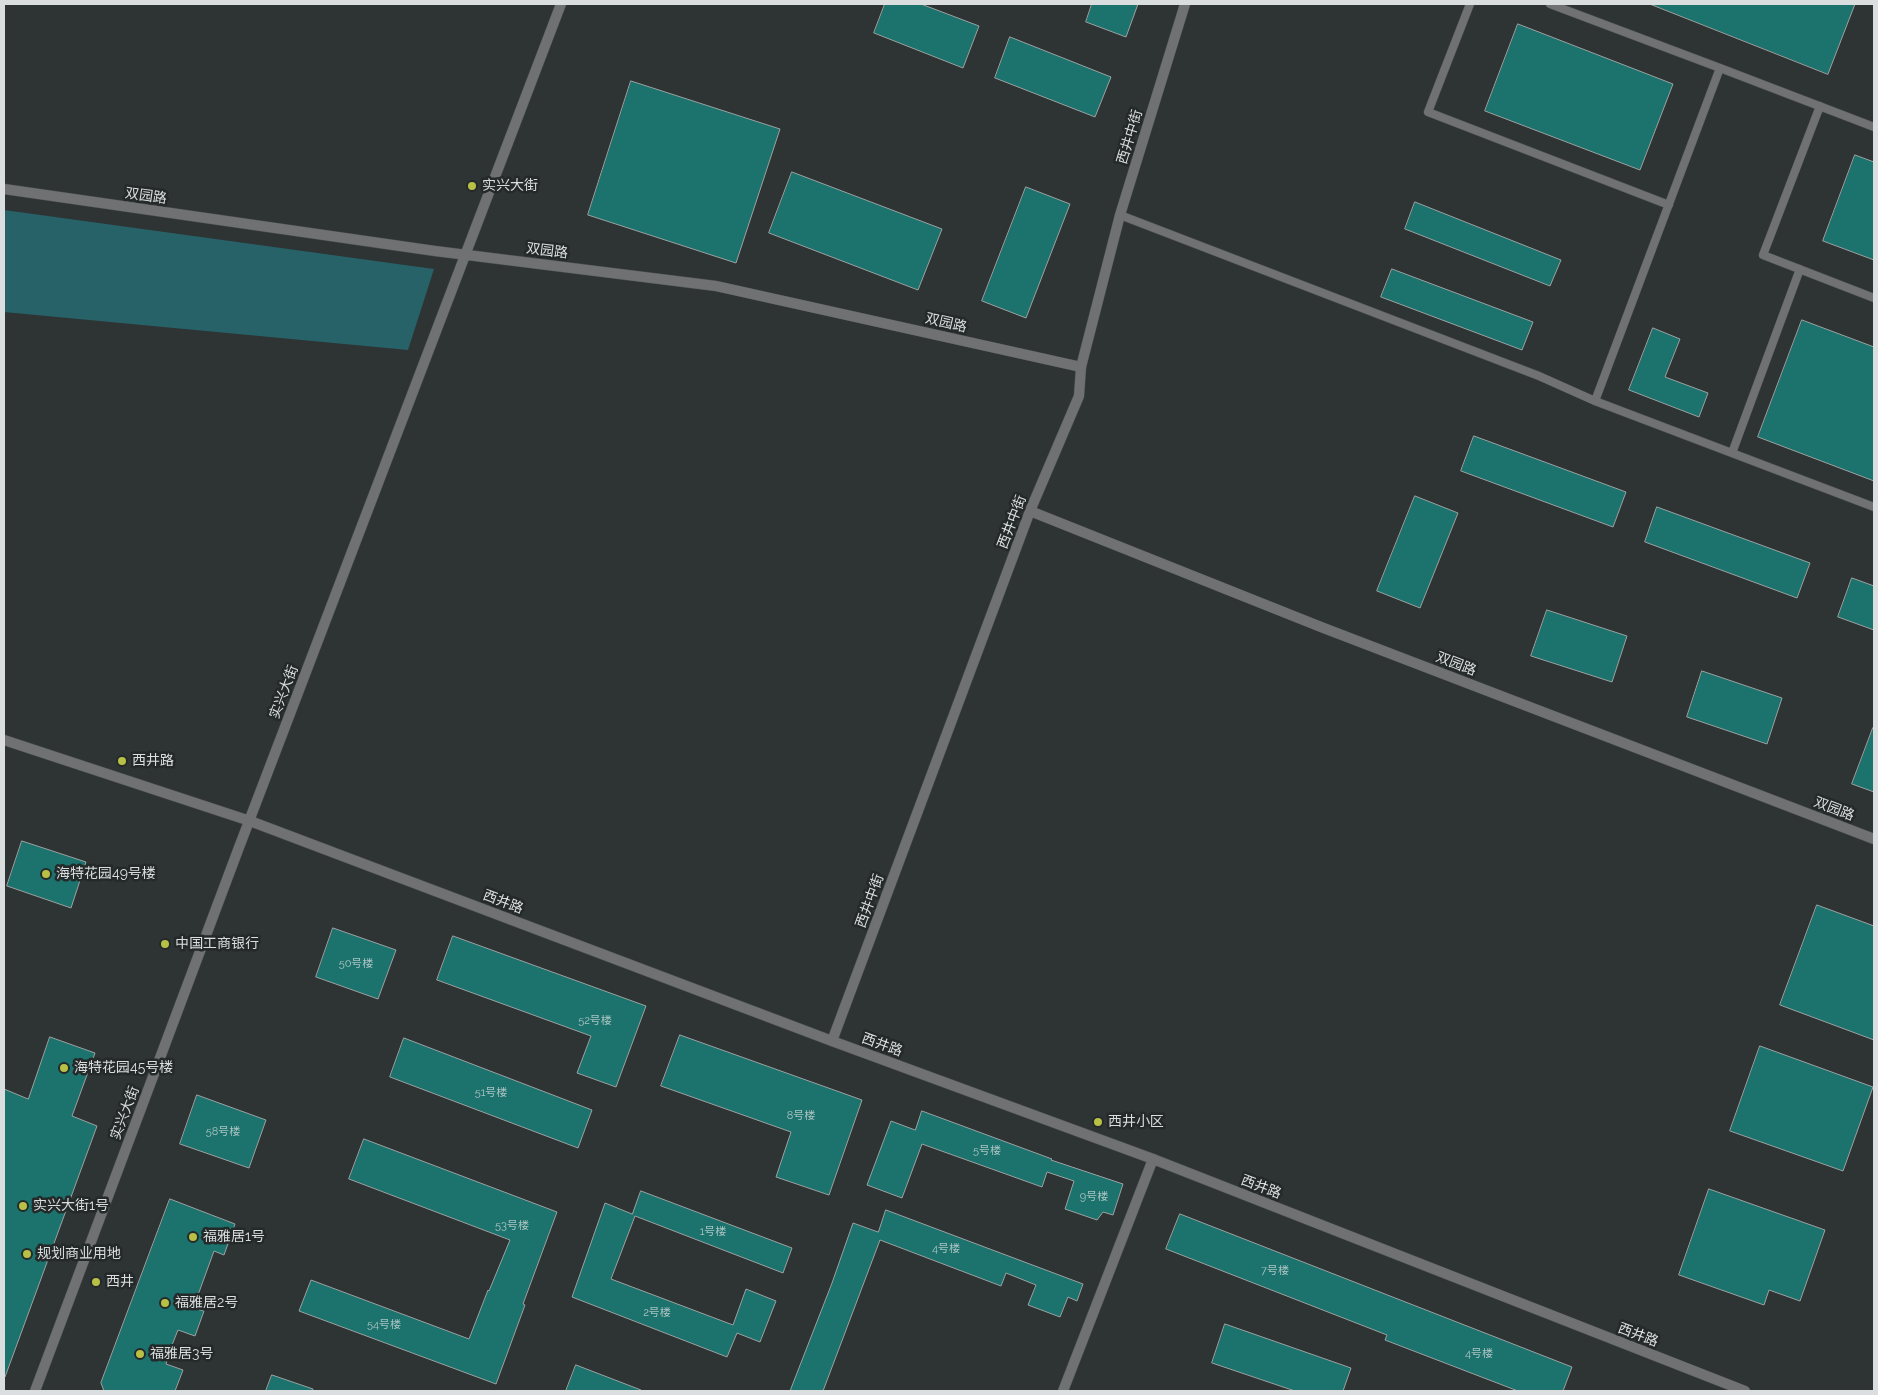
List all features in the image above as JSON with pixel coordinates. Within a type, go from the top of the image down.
[{"type":"street","name":"实兴大街","points":[[35,1391],[560,4]]},
{"type":"street","name":"西井中街","points":[[832,1041],[1030,511],[1079,396],[1081,367],[1120,215],[1186,4]]},
{"type":"street","name":"双园路","points":[[4,189],[465,255],[716,286],[1081,367]]},
{"type":"street","name":"双园路","points":[[1030,511],[1330,630],[1874,839]]},
{"type":"street","name":"西井路","points":[[4,740],[250,821],[832,1041],[1153,1159],[1745,1391]]},
{"type":"street","points":[[1063,1391],[1153,1159]]},
{"type":"lane","points":[[1470,4],[1428,112],[1669,205]]},
{"type":"lane","points":[[1550,4],[1874,127]]},
{"type":"lane","points":[[1595,401],[1720,68]]},
{"type":"lane","points":[[1820,106],[1764,255],[1874,298]]},
{"type":"lane","points":[[1120,215],[1539,376],[1595,401],[1874,507]]},
{"type":"lane","points":[[1732,453],[1800,270]]},
{"type":"shaded area","points":[[4,210],[434,269],[408,350],[4,312]]},
{"type":"building","points":[[885,4],[921,4],[979,26],[963,68],[874,33]]},
{"type":"building","points":[[1092,4],[1138,4],[1126,37],[1086,22]]},
{"type":"building","points":[[1650,4],[1855,4],[1828,74]]},
{"type":"building","points":[[1518,24],[1673,84],[1640,170],[1485,111]]},
{"type":"building","points":[[1010,37],[1111,77],[1095,117],[995,78]]},
{"type":"building","points":[[631,81],[780,129],[736,263],[588,215]]},
{"type":"building","points":[[1855,155],[1874,162],[1874,260],[1823,241]]},
{"type":"building","points":[[792,172],[942,229],[918,290],[769,233]]},
{"type":"building","points":[[1026,187],[1070,204],[1026,318],[982,301]]},
{"type":"building","points":[[1415,202],[1561,260],[1550,286],[1405,229]]},
{"type":"building","points":[[1392,269],[1533,322],[1522,350],[1381,297]]},
{"type":"building","points":[[1802,320],[1874,347],[1874,481],[1758,437]]},
{"type":"building","points":[[1653,328],[1680,339],[1665,377],[1708,393],[1699,417],[1629,390]]},
{"type":"building","points":[[1474,436],[1626,492],[1613,527],[1461,471]]},
{"type":"building","points":[[1415,496],[1458,513],[1420,608],[1377,591]]},
{"type":"building","points":[[1657,507],[1810,563],[1797,598],[1645,542]]},
{"type":"building","points":[[1852,578],[1874,586],[1874,630],[1838,617]]},
{"type":"building","points":[[1547,610],[1627,636],[1612,682],[1531,656]]},
{"type":"building","points":[[1702,671],[1782,698],[1767,744],[1687,717]]},
{"type":"building","points":[[1874,729],[1874,792],[1852,784]]},
{"type":"building","name":"海特花园49号楼","points":[[22,841],[86,862],[71,908],[7,886]]},
{"type":"building","points":[[1817,905],[1874,926],[1874,1040],[1780,1005]]},
{"type":"building","points":[[333,928],[396,950],[378,999],[316,977]]},
{"type":"building","points":[[453,936],[646,1006],[616,1087],[577,1073],[591,1036],[437,980]]},
{"type":"building","points":[[680,1035],[862,1100],[829,1195],[776,1177],[791,1132],[661,1086]]},
{"type":"building","name":"规划商业用地","points":[[50,1037],[95,1053],[72,1116],[97,1126],[4,1377],[4,1089],[28,1099]]},
{"type":"building","points":[[404,1038],[592,1110],[578,1148],[390,1077]]},
{"type":"building","points":[[1760,1046],[1873,1087],[1843,1171],[1730,1131]]},
{"type":"building","points":[[197,1095],[266,1120],[249,1168],[180,1144]]},
{"type":"building","points":[[922,1111],[1051,1160],[1123,1184],[1113,1215],[1103,1212],[1097,1220],[1065,1209],[1074,1181],[1047,1172],[1042,1187],[922,1144],[902,1198],[867,1185],[891,1121],[915,1130]]},
{"type":"building","points":[[364,1139],[557,1212],[496,1384],[299,1311],[311,1280],[469,1339],[510,1240],[349,1179]]},
{"type":"building","points":[[1709,1189],[1825,1230],[1800,1301],[1769,1290],[1764,1305],[1679,1275]]},
{"type":"building","points":[[641,1191],[792,1248],[783,1273],[635,1216],[611,1279],[733,1325],[746,1289],[776,1301],[760,1342],[737,1333],[727,1357],[572,1297],[605,1203],[632,1214]]},
{"type":"building","points":[[170,1199],[235,1224],[224,1255],[214,1251],[198,1295],[201,1297],[197,1309],[204,1311],[195,1336],[178,1330],[172,1345],[166,1364],[183,1370],[175,1391],[104,1391],[101,1383]]},
{"type":"building","points":[[886,1210],[1083,1284],[1077,1301],[1068,1297],[1060,1317],[1028,1305],[1036,1285],[1006,1273],[1001,1286],[880,1240],[823,1391],[790,1391],[853,1223],[878,1232]]},
{"type":"building","points":[[1180,1214],[1572,1367],[1563,1391],[1518,1391],[1385,1340],[1387,1335],[1166,1249]]},
{"type":"building","points":[[1225,1324],[1351,1368],[1343,1391],[1295,1391],[1212,1363]]},
{"type":"building","points":[[576,1365],[641,1390],[566,1391]]},
{"type":"building","points":[[272,1375],[313,1389],[313,1391],[266,1391]]},
{"type":"place","name":"实兴大街","points":[[472,186]]},
{"type":"place","name":"西井路","points":[[122,761]]},
{"type":"place","name":"海特花园49号楼","points":[[46,874]]},
{"type":"place","name":"中国工商银行","points":[[165,944]]},
{"type":"place","name":"海特花园45号楼","points":[[64,1068]]},
{"type":"place","name":"西井小区","points":[[1098,1122]]},
{"type":"place","name":"实兴大街1号","points":[[23,1206]]},
{"type":"place","name":"福雅居1号","points":[[193,1237]]},
{"type":"place","name":"规划商业用地","points":[[27,1254]]},
{"type":"place","name":"西井","points":[[96,1282]]},
{"type":"place","name":"福雅居2号","points":[[165,1303]]},
{"type":"place","name":"福雅居3号","points":[[140,1354]]}]
